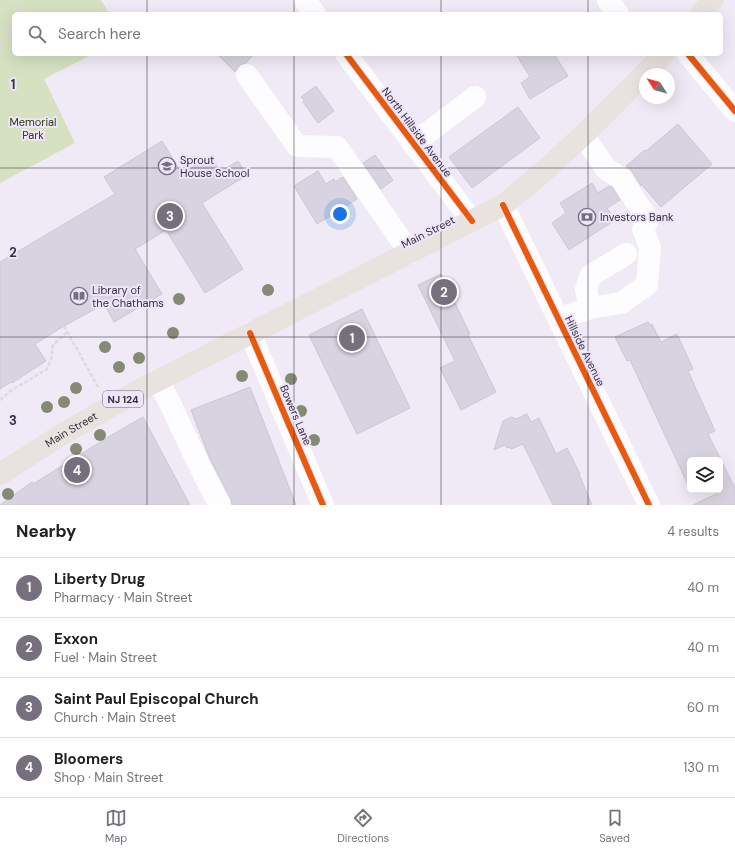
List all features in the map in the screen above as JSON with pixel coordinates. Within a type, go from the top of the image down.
[{"type":"main road","points":[[702,12],[713,0]]},
{"type":"main road","name":"Main Street","points":[[0,474],[61,435],[158,380],[503,205],[528,186],[568,151],[655,57]]},
{"type":"street","points":[[305,0],[314,12]]},
{"type":"street","points":[[608,0],[617,12]]},
{"type":"street","name":"North Hillside Avenue","points":[[347,56],[472,222]]},
{"type":"street","points":[[690,56],[735,111]]},
{"type":"street","points":[[247,75],[297,146],[337,147],[410,253]]},
{"type":"street","points":[[413,144],[475,97]]},
{"type":"street","points":[[558,319],[599,307],[621,303],[647,286],[650,247],[643,229],[648,220],[621,178],[606,169],[583,135]]},
{"type":"street","name":"Hillside Avenue","points":[[503,205],[649,505]]},
{"type":"street","points":[[599,307],[586,289],[590,276],[626,254]]},
{"type":"street","name":"Bowers Lane","points":[[250,333],[323,505]]},
{"type":"street","points":[[158,380],[207,482],[220,505]]},
{"type":"path","points":[[17,12],[21,0]]},
{"type":"path","points":[[0,48],[12,24]]},
{"type":"path","points":[[64,326],[98,387]]},
{"type":"path","points":[[0,400],[12,390],[47,369],[51,360],[53,345],[67,332]]},
{"type":"green space","name":"Memorial Park","points":[[0,0],[101,0],[109,12],[12,12],[12,56],[89,56],[44,79],[75,143],[0,183]]},
{"type":"building","points":[[219,56],[252,56],[246,63],[240,65],[235,72]]},
{"type":"building","points":[[517,56],[555,56],[568,76],[530,99],[521,83],[530,77]]},
{"type":"building","points":[[316,86],[334,111],[318,123],[301,97]]},
{"type":"building","points":[[518,107],[540,138],[472,188],[449,157]]},
{"type":"building","points":[[678,124],[712,164],[661,207],[642,185],[641,186],[632,171],[626,166]]},
{"type":"building","points":[[162,141],[182,174],[211,156],[220,172],[238,161],[247,175],[202,203],[243,269],[205,293],[166,230],[135,249],[162,294],[114,322],[104,304],[64,326],[35,344],[46,361],[0,389],[0,262],[115,194],[104,177]]},
{"type":"building","points":[[375,155],[393,180],[381,189],[363,163]]},
{"type":"building","points":[[318,171],[326,184],[334,179],[335,182],[343,177],[357,199],[317,224],[294,186]]},
{"type":"building","name":"Investors Bank","points":[[592,183],[598,193],[609,186],[612,187],[620,200],[607,208],[615,220],[569,250],[552,223],[566,213],[560,203]]},
{"type":"building","points":[[441,274],[470,334],[468,335],[496,392],[461,410],[440,368],[455,361],[418,285]]},
{"type":"building","points":[[362,309],[410,408],[357,434],[309,335]]},
{"type":"building","points":[[648,322],[650,325],[652,324],[661,342],[677,334],[693,369],[688,371],[715,431],[708,434],[720,457],[687,457],[687,483],[630,360],[627,361],[615,337]]},
{"type":"building","points":[[250,387],[296,505],[232,505],[231,499],[210,459],[191,410]]},
{"type":"building","points":[[527,414],[531,422],[539,418],[556,454],[567,448],[580,474],[592,505],[553,505],[523,444],[511,449],[510,447],[507,448],[505,445],[494,450],[503,421],[511,417],[516,419]]},
{"type":"building","points":[[143,417],[190,505],[0,505],[32,482],[33,484]]},
{"type":"building","points":[[723,464],[735,488],[735,505],[693,505],[718,493],[723,493]]},
{"type":"cycle path","points":[[348,56],[472,221]]},
{"type":"cycle path","points":[[690,56],[735,111]]},
{"type":"cycle path","points":[[503,205],[649,505]]},
{"type":"cycle path","points":[[250,333],[323,505]]},
{"type":"place","name":"Sprout House School","points":[[167,166]]},
{"type":"place","name":"Saint Paul Episcopal Church","points":[[170,216]]},
{"type":"place","name":"Investors Bank","points":[[587,217]]},
{"type":"place","name":"Exxon","points":[[444,292]]},
{"type":"place","name":"Library of the Chathams","points":[[79,296]]},
{"type":"place","name":"Liberty Drug","points":[[352,338]]},
{"type":"place","name":"Bloomers","points":[[77,470]]}]
